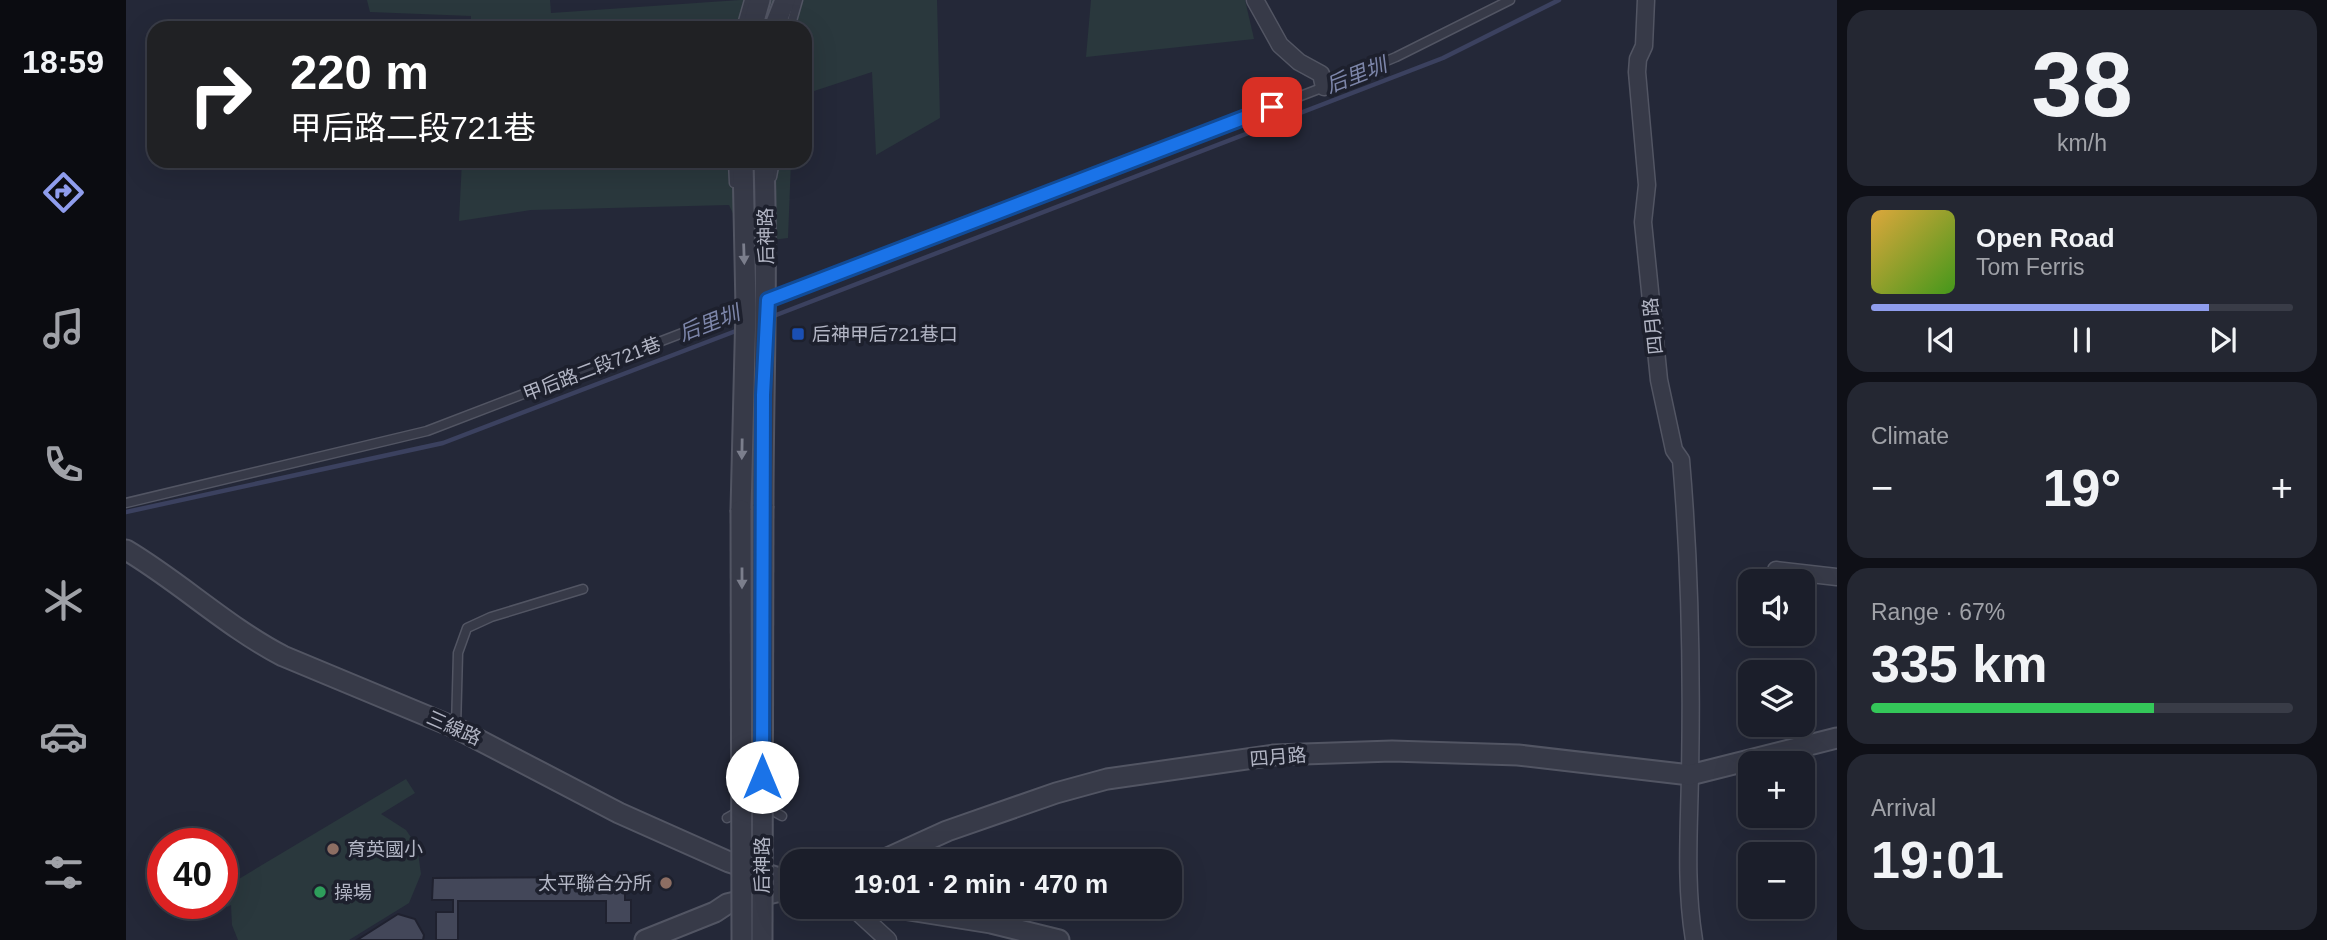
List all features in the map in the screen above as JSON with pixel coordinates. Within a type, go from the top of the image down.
[{"type":"street","points":[[754,21],[760,0]]},
{"type":"street","points":[[777,21],[785,0]]},
{"type":"street","points":[[1255,0],[1280,45],[1299,62],[1321,74],[1324,87]]},
{"type":"street","name":"四月路","points":[[1646,0],[1644,46],[1638,58],[1637,72],[1647,185],[1643,222],[1659,380],[1674,450],[1681,460],[1689,551],[1690,775],[1687,860],[1694,940]]},
{"type":"street","name":"后神路","points":[[742,940],[741,510],[746,308],[743,168]]},
{"type":"street","name":"后神路","points":[[762,940],[763,395],[768,300],[764,168]]},
{"type":"street","name":"三線路","points":[[126,550],[155,567],[255,642],[456,728],[620,813],[729,862],[780,877]]},
{"type":"street","points":[[1815,575],[1837,578]]},
{"type":"street","name":"四月路","points":[[907,849],[947,831],[1056,793],[1107,779],[1274,755],[1392,751],[1518,755],[1690,775],[1837,738]]},
{"type":"street","points":[[645,940],[715,912],[727,904],[780,891]]},
{"type":"street","points":[[865,919],[888,940]]},
{"type":"street","points":[[966,919],[1059,940]]},
{"type":"lane","points":[[743,21],[749,0]]},
{"type":"lane","points":[[792,21],[798,0]]},
{"type":"lane","name":"甲后路二段721巷","points":[[126,503],[427,431],[1324,87],[1396,57],[1510,0]]},
{"type":"lane","points":[[733,168],[734,186],[743,219]]},
{"type":"lane","points":[[766,214],[774,168]]},
{"type":"lane","points":[[456,728],[458,653],[467,628],[491,617],[583,589]]},
{"type":"lane","points":[[727,818],[751,806],[768,806],[782,816]]},
{"type":"shaded area","points":[[367,0],[550,0],[551,13],[740,0],[937,0],[940,118],[876,155],[872,72],[812,92],[812,21],[471,21],[471,16],[370,12]]},
{"type":"shaded area","points":[[1091,0],[1245,0],[1254,39],[1086,57]]},
{"type":"shaded area","points":[[462,168],[791,168],[788,238],[747,243],[729,205],[531,210],[459,221]]},
{"type":"shaded area","name":"操場","points":[[406,779],[415,793],[381,814],[406,830],[417,846],[421,874],[409,903],[349,940],[238,940],[232,919],[238,919],[238,879]]},
{"type":"building","points":[[625,877],[625,900],[631,900],[631,923],[606,923],[606,901],[458,901],[458,940],[436,940],[436,912],[453,912],[453,900],[432,900],[433,878]]},
{"type":"building","points":[[398,914],[415,919],[424,935],[423,940],[357,940]]},
{"type":"waterway","name":"后里圳","points":[[771,317],[1443,58],[1559,0]]},
{"type":"waterway","name":"后里圳","points":[[126,512],[443,443],[741,329]]},
{"type":"place","name":"后神甲后721巷口","points":[[798,334]]},
{"type":"place","name":"育英國小","points":[[333,849]]},
{"type":"place","name":"太平聯合分所","points":[[666,883]]},
{"type":"place","name":"操場","points":[[320,892]]},
{"type":"route","points":[[762,777],[763,395],[768,300],[1272,107]]}]
